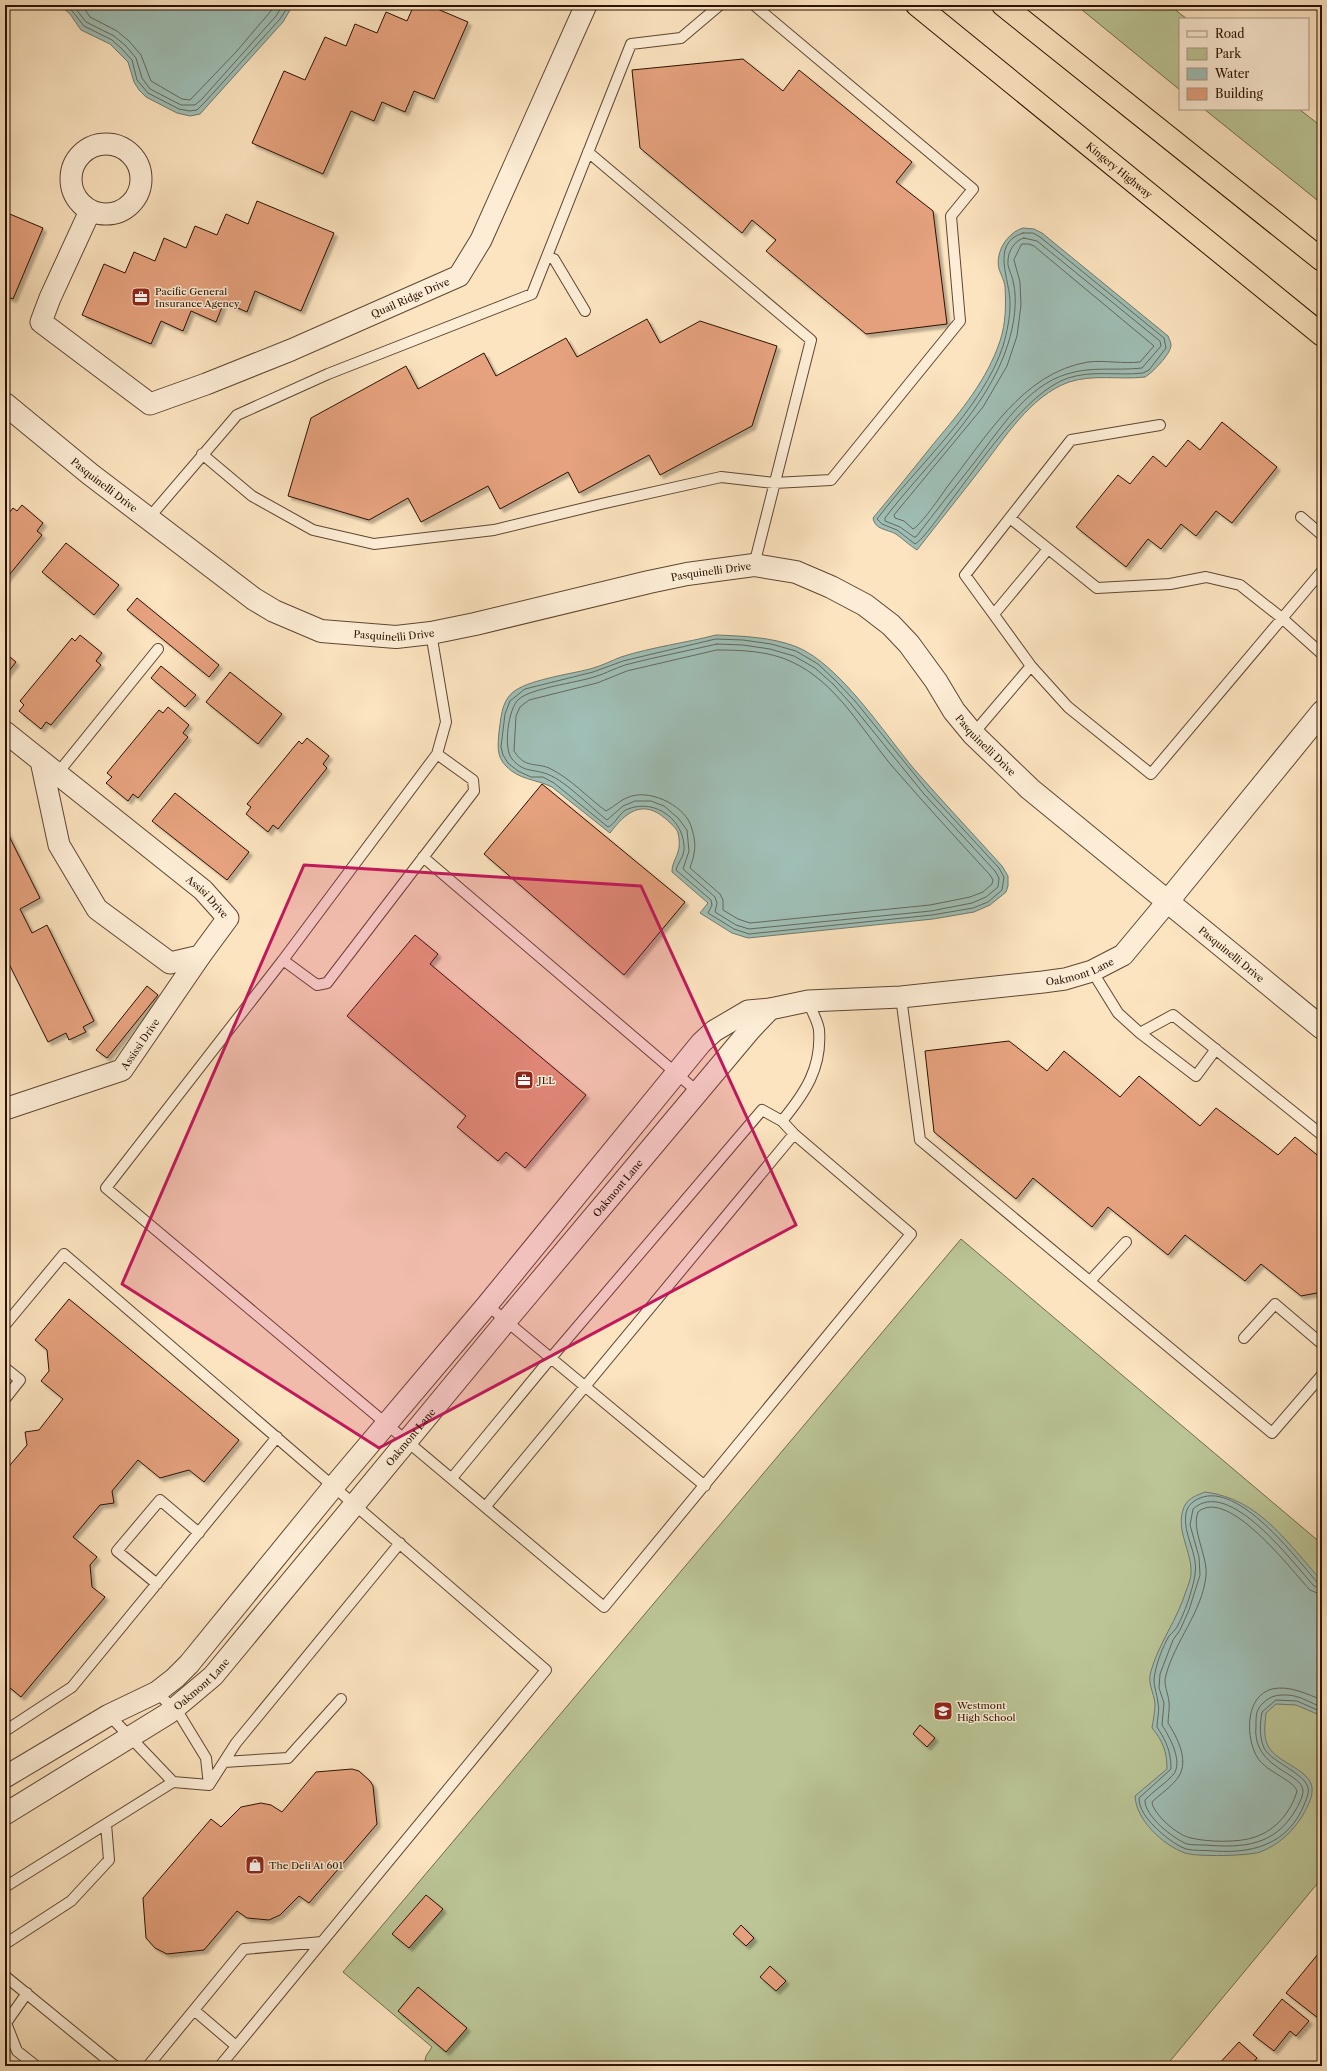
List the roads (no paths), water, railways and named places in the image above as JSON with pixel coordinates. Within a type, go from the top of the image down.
[{"type":"highway","name":"Kingery Highway","points":[[916,5],[1322,335]]},
{"type":"highway","points":[[1004,5],[1322,260]]},
{"type":"street","name":"Quail Ridge Drive","points":[[90,211],[50,298],[41,322],[150,404],[206,384],[291,350],[459,276],[481,240],[579,7]]},
{"type":"street","name":"Pasquinelli Drive","points":[[5,404],[90,474],[254,599],[299,623],[321,631],[396,637],[431,633],[475,624],[649,582],[754,565],[796,572],[803,575],[865,605],[891,624],[909,644],[936,681],[954,711],[973,734],[1030,789],[1322,1028]]},
{"type":"street","name":"Oakmont Lane","points":[[5,1777],[109,1715],[157,1692],[175,1678],[189,1664],[334,1486],[388,1424],[487,1305],[701,1043],[727,1022],[748,1011],[770,1009],[808,1001],[901,997],[1064,979],[1092,971],[1123,955],[1322,712]]},
{"type":"street","name":"Assisi Drive","points":[[5,732],[203,890],[228,918],[200,956]]},
{"type":"street","points":[[49,767],[59,845],[97,909],[170,963],[200,956]]},
{"type":"street","name":"Assissi Drive","points":[[5,1109],[122,1070],[200,956]]},
{"type":"street","name":"Oakmont Lane","points":[[5,1814],[174,1709],[213,1676],[506,1321],[698,1092],[770,1009]]},
{"type":"lane","points":[[148,519],[236,415],[328,374],[532,294],[631,44],[681,38],[720,5]]},
{"type":"lane","points":[[202,454],[252,496],[313,530],[374,544],[494,530],[721,477],[774,483],[831,480],[960,321],[951,216],[973,189],[754,5]]},
{"type":"lane","points":[[588,152],[811,340],[754,565]]},
{"type":"lane","points":[[554,260],[585,310]]},
{"type":"lane","points":[[1160,425],[1071,440],[965,575],[1031,666],[1068,707],[1151,774],[1322,571]]},
{"type":"lane","points":[[1301,517],[1322,535]]},
{"type":"lane","points":[[1010,518],[1097,588],[1170,584],[1206,577],[1240,585],[1322,654]]},
{"type":"lane","points":[[994,614],[1048,549]]},
{"type":"lane","points":[[431,633],[446,722],[438,754],[283,960],[106,1188],[452,1478],[486,1506],[604,1607],[911,1234],[794,1134],[782,1121],[762,1110],[550,1359],[452,1478]]},
{"type":"lane","points":[[49,767],[158,649]]},
{"type":"lane","points":[[973,734],[1031,666]]},
{"type":"lane","points":[[283,960],[317,985],[327,983],[474,791],[473,780],[438,754]]},
{"type":"lane","points":[[423,857],[677,1072],[698,1092]]},
{"type":"lane","points":[[1092,971],[1118,1013],[1140,1033],[1196,1076],[1216,1049]]},
{"type":"lane","points":[[901,997],[920,1140],[1272,1433],[1322,1375]]},
{"type":"lane","points":[[782,1121],[802,1096],[817,1064],[819,1029],[808,1001]]},
{"type":"lane","points":[[1140,1033],[1173,1015],[1322,1135]]},
{"type":"lane","points":[[486,1506],[794,1134]]},
{"type":"lane","points":[[1090,1281],[1126,1242]]},
{"type":"lane","points":[[5,1325],[64,1254],[546,1670],[220,2066]]},
{"type":"lane","points":[[1244,1338],[1275,1304],[1322,1344]]},
{"type":"lane","points":[[487,1305],[550,1359],[705,1486]]},
{"type":"lane","points":[[5,1368],[20,1380],[5,1399]]},
{"type":"lane","points":[[5,1731],[72,1687],[277,1437]]},
{"type":"lane","points":[[157,1584],[117,1551],[160,1500],[199,1533]]},
{"type":"lane","points":[[209,1785],[236,1743],[400,1543]]},
{"type":"lane","points":[[157,1692],[182,1717],[206,1758],[209,1785]]},
{"type":"lane","points":[[224,1762],[288,1758],[340,1700]]},
{"type":"lane","points":[[109,1715],[173,1782]]},
{"type":"lane","points":[[5,1887],[173,1782],[209,1785]]},
{"type":"lane","points":[[5,1944],[71,1901],[109,1860],[106,1824]]},
{"type":"lane","points":[[148,2066],[244,1949],[322,1942]]},
{"type":"lane","points":[[5,1976],[115,2066]]},
{"type":"lane","points":[[27,1993],[6,2023],[18,2051],[36,2066]]},
{"type":"lane","points":[[194,2010],[236,2046]]},
{"type":"water","points":[[40,5],[293,5],[283,22],[200,114],[190,116],[177,113],[146,97],[134,82],[128,62],[110,44],[81,30],[70,14],[63,8]]},
{"type":"water","points":[[1023,228],[1034,229],[1042,233],[1168,336],[1171,344],[1170,349],[1161,363],[1145,377],[1088,378],[1069,382],[1042,397],[1008,432],[917,550],[896,534],[876,525],[873,518],[964,407],[988,369],[1000,341],[1004,321],[1005,286],[999,269],[999,256],[1007,239],[1017,230]]},
{"type":"water","points":[[716,635],[757,638],[777,641],[797,647],[813,656],[829,669],[860,701],[914,769],[1002,866],[1008,876],[1008,886],[1006,892],[990,905],[974,912],[933,919],[748,938],[732,933],[700,913],[708,903],[672,872],[672,867],[678,851],[679,840],[676,829],[666,819],[657,813],[642,809],[628,814],[610,833],[552,787],[516,774],[503,762],[499,754],[498,746],[502,711],[508,697],[519,688],[527,684],[549,678],[594,668],[621,657]]},
{"type":"water","points":[[1205,1492],[1224,1496],[1257,1513],[1284,1538],[1322,1581],[1322,1716],[1296,1705],[1276,1704],[1266,1713],[1265,1726],[1265,1738],[1268,1746],[1279,1758],[1308,1778],[1311,1784],[1311,1798],[1303,1815],[1290,1832],[1273,1846],[1254,1853],[1234,1855],[1200,1855],[1185,1853],[1168,1844],[1152,1830],[1140,1814],[1135,1796],[1167,1769],[1164,1747],[1152,1728],[1155,1704],[1150,1684],[1150,1676],[1154,1661],[1182,1602],[1191,1573],[1191,1565],[1181,1526],[1184,1506],[1194,1497]]},
{"type":"place","name":"Pacific General Insurance Agency","points":[[141,297]]},
{"type":"place","name":"JLL","points":[[524,1080]]},
{"type":"place","name":"Westmont High School","points":[[943,1711]]},
{"type":"place","name":"The Deli At 601","points":[[255,1865]]}]
